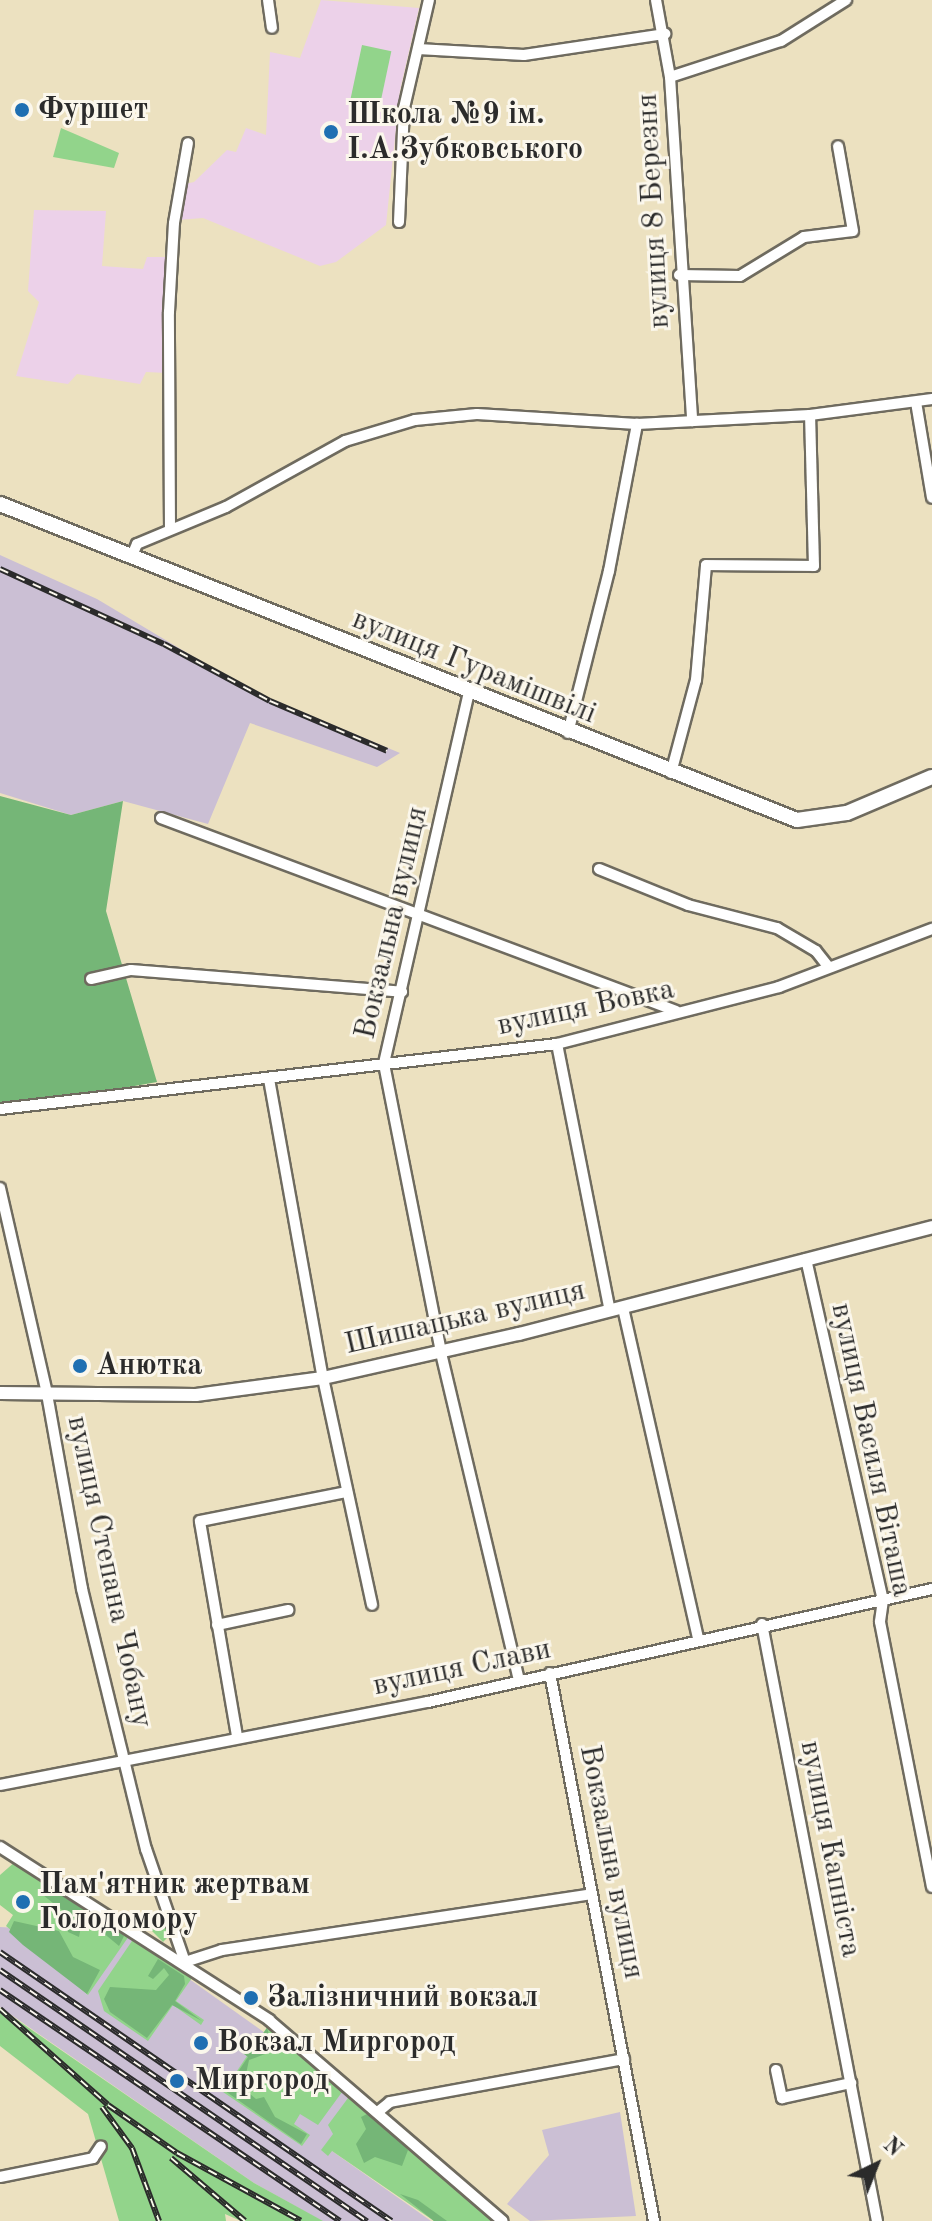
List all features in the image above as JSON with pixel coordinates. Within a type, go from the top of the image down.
[{"type":"main road","name":"вулиця Гурамішвілі","points":[[0,504],[568,733],[810,821],[847,813],[932,777]]},
{"type":"street","points":[[268,0],[272,28]]},
{"type":"street","points":[[399,222],[404,108],[429,0]]},
{"type":"street","name":"вулиця 8 Березня","points":[[656,0],[665,34],[670,77],[679,275],[692,421]]},
{"type":"street","points":[[670,77],[781,41],[846,0]]},
{"type":"street","points":[[418,49],[524,55],[665,34]]},
{"type":"street","points":[[170,529],[173,413],[169,312],[174,223],[188,143]]},
{"type":"street","points":[[679,275],[740,276],[804,237],[853,231],[838,146]]},
{"type":"street","points":[[131,558],[137,544],[226,507],[345,441],[415,420],[477,414],[637,424],[810,415],[932,399]]},
{"type":"street","points":[[916,402],[932,498]]},
{"type":"street","points":[[671,773],[696,680],[706,565],[814,566],[810,415]]},
{"type":"street","points":[[568,733],[609,571],[637,424]]},
{"type":"street","name":"Вокзальна вулиця","points":[[469,692],[422,917],[384,1064],[441,1353],[519,1681]]},
{"type":"street","points":[[161,818],[422,917],[497,940],[676,1011]]},
{"type":"street","points":[[599,869],[688,905],[777,928],[816,951],[827,965]]},
{"type":"street","name":"вулиця Вовка","points":[[0,1109],[557,1044],[779,987],[827,965],[932,929]]},
{"type":"street","points":[[91,979],[131,970],[402,992]]},
{"type":"street","points":[[557,1044],[616,1310],[698,1638]]},
{"type":"street","points":[[269,1079],[323,1378],[372,1605]]},
{"type":"street","name":"вулиця Степана Чобану","points":[[0,1188],[5,1238],[47,1394],[82,1589],[146,1849],[185,1962]]},
{"type":"street","name":"Шишацька вулиця","points":[[0,1393],[196,1395],[323,1378],[616,1310],[932,1227]]},
{"type":"street","name":"вулиця Василя Віташа","points":[[806,1259],[883,1600],[880,1622],[932,1887]]},
{"type":"street","points":[[237,1736],[202,1518],[347,1492]]},
{"type":"street","name":"вулиця Слави","points":[[0,1785],[519,1681],[698,1638],[932,1589]]},
{"type":"street","points":[[217,1625],[288,1610]]},
{"type":"street","name":"вулиця Капніста","points":[[762,1624],[877,2221]]},
{"type":"street","name":"Вокзальна вулиця","points":[[550,1673],[654,2221]]},
{"type":"street","points":[[0,1847],[185,1962],[269,2020],[379,2111],[503,2221]]},
{"type":"street","points":[[185,1962],[222,1950],[592,1894]]},
{"type":"street","points":[[379,2111],[390,2102],[624,2059]]},
{"type":"street","points":[[776,2070],[782,2098],[851,2083]]},
{"type":"street","points":[[0,2177],[93,2158],[101,2146]]},
{"type":"shaded area","name":"Школа №9 ім. І.А.Зубковського","points":[[321,0],[419,8],[400,90],[386,225],[336,262],[320,266],[203,218],[178,220],[185,184],[194,182],[227,150],[236,152],[246,128],[266,135],[270,52],[300,58]]},
{"type":"shaded area","points":[[34,210],[106,211],[102,266],[143,269],[147,257],[170,257],[167,373],[146,372],[140,384],[77,374],[68,384],[16,376],[39,302],[28,291]]},
{"type":"shaded area","points":[[0,555],[97,599],[249,690],[400,753],[377,767],[250,723],[208,824],[123,801],[71,815],[0,793]]},
{"type":"shaded area","points":[[0,1927],[126,1934],[362,2102],[332,2151],[431,2221],[322,2221],[254,2183],[0,2007]]},
{"type":"shaded area","points":[[620,2112],[636,2216],[530,2221],[507,2204],[549,2155],[542,2130]]},
{"type":"green space","points":[[362,45],[391,51],[379,107],[350,101]]},
{"type":"green space","points":[[61,128],[119,153],[114,168],[53,157]]},
{"type":"green space","points":[[0,796],[71,815],[123,801],[106,911],[157,1082],[0,1110]]},
{"type":"green space","points":[[16,1861],[129,1936],[88,1995],[6,1926],[13,1915],[0,1905],[0,1875]]},
{"type":"green space","points":[[46,1886],[119,1931],[124,1936],[119,1946],[83,1916],[79,1937],[68,1932],[63,1911],[43,1895]]},
{"type":"green space","points":[[160,1912],[169,1936],[163,1942],[148,1927]]},
{"type":"green space","points":[[14,1921],[59,1931],[73,1957],[100,1970],[87,1994],[9,1932]]},
{"type":"green space","points":[[134,1938],[194,1975],[176,2001],[204,2020],[201,2025],[173,2005],[148,2041],[104,2011],[98,1991]]},
{"type":"green space","points":[[158,1959],[184,1976],[185,1984],[175,2001],[202,2021],[172,2005],[147,2038],[110,2012],[104,1999],[110,1987],[156,1990],[169,1975],[164,1968],[153,1979],[148,1976]]},
{"type":"green space","points":[[0,2008],[254,2183],[323,2221],[241,2221],[225,2214],[226,2221],[119,2221],[88,2114],[0,2046]]},
{"type":"green space","points":[[268,2026],[345,2088],[318,2125],[300,2114],[294,2124],[310,2135],[302,2146],[223,2092],[247,2056],[219,2037],[221,2033],[250,2052]]},
{"type":"green space","points":[[267,2028],[271,2041],[265,2054],[249,2060],[243,2088],[256,2099],[264,2097],[275,2117],[307,2134],[301,2144],[225,2091],[248,2057],[224,2038],[250,2053]]},
{"type":"green space","points":[[351,2094],[494,2221],[434,2221],[332,2151],[328,2156],[321,2150],[333,2134],[328,2125]]},
{"type":"green space","points":[[369,2113],[408,2150],[402,2166],[375,2157],[364,2163],[356,2144],[366,2129],[361,2117]]},
{"type":"green space","points":[[400,2194],[418,2200],[447,2221],[434,2221]]},
{"type":"railway","points":[[0,569],[164,644],[270,701],[387,751]]},
{"type":"railway","points":[[0,1952],[392,2221]]},
{"type":"railway","points":[[0,1970],[367,2221]]},
{"type":"railway","points":[[0,1990],[340,2221]]},
{"type":"railway","points":[[0,2009],[108,2105],[177,2153],[301,2221]]},
{"type":"railway","points":[[102,2107],[132,2148],[159,2221]]},
{"type":"railway","points":[[171,2158],[245,2221]]},
{"type":"place","name":"Фуршет","points":[[22,110]]},
{"type":"place","name":"Школа №9 ім. І.А.Зубковського","points":[[331,132]]},
{"type":"place","name":"Анютка","points":[[80,1366]]},
{"type":"place","name":"Пам'ятник жертвам Голодомору","points":[[23,1902]]},
{"type":"place","name":"Залізничний вокзал","points":[[251,1998]]},
{"type":"place","name":"Вокзал Миргород","points":[[201,2043]]},
{"type":"place","name":"Миргород","points":[[177,2081]]}]
